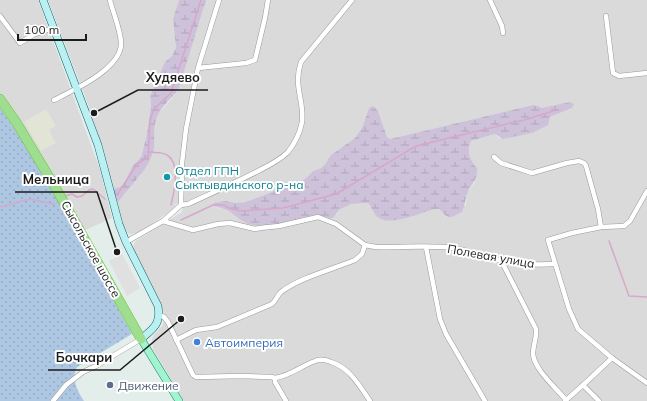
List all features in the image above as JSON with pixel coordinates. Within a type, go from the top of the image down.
[{"type":"highway","name":"Сысольское шоссе","points":[[0,99],[54,184],[141,339]]},
{"type":"main road","points":[[43,0],[98,145],[114,207],[126,242],[158,306],[160,315],[157,324],[154,329],[141,339]]},
{"type":"main road","name":"Сысольское шоссе","points":[[141,339],[179,401]]},
{"type":"street","points":[[54,100],[76,89],[112,64],[118,55],[121,42],[110,0]]},
{"type":"street","points":[[181,205],[183,146],[198,68],[219,0]]},
{"type":"street","points":[[198,68],[246,63],[255,60],[268,0]]},
{"type":"street","points":[[126,242],[163,221],[181,205],[188,204],[241,180],[276,161],[287,152],[295,142],[302,120],[298,72],[302,62],[352,0]]},
{"type":"street","points":[[490,0],[502,26],[503,33]]},
{"type":"street","points":[[0,16],[20,43],[33,35],[53,28]]},
{"type":"street","points":[[606,16],[613,73],[619,76],[647,73]]},
{"type":"street","points":[[494,157],[501,163],[532,173],[566,163],[579,161],[584,163],[598,209],[601,227]]},
{"type":"street","points":[[647,191],[630,221],[624,226],[601,227],[548,240],[570,309],[578,328],[612,358],[647,383]]},
{"type":"street","points":[[163,221],[193,230],[218,224],[230,223],[255,229],[279,226],[318,217],[336,224],[365,245],[362,254],[355,260],[293,285],[279,294],[272,304],[217,327],[196,330],[176,340]]},
{"type":"street","name":"Полевая улица","points":[[365,245],[376,247],[426,247],[458,249],[504,261],[538,265],[556,264]]},
{"type":"street","points":[[426,247],[440,319],[446,334],[485,401]]},
{"type":"street","points":[[504,261],[504,266],[536,329],[537,335],[533,348],[533,356],[536,365],[565,400],[584,385],[612,358]]},
{"type":"street","points":[[160,315],[168,322],[193,375],[196,377],[242,376],[275,378],[299,370],[320,360],[328,361],[347,370],[355,378],[370,401]]},
{"type":"street","points":[[53,401],[66,385],[83,372],[96,366],[141,339]]},
{"type":"street","points":[[275,378],[275,382],[286,401]]},
{"type":"street","points":[[584,385],[599,401]]},
{"type":"shaded area","points":[[0,0],[38,0],[100,170],[112,218],[83,231],[0,96]]},
{"type":"shaded area","points":[[48,0],[179,0],[173,19],[176,48],[172,56],[165,62],[150,96],[151,106],[146,139],[141,157],[132,167],[124,184],[120,187],[113,189],[104,151],[84,93]]},
{"type":"shaded area","points":[[206,0],[647,0],[647,401],[184,401],[153,349],[152,339],[163,325],[164,313],[133,249],[136,241],[182,212],[183,206],[179,203],[176,204],[172,210],[138,233],[130,234],[127,232],[123,224],[117,202],[141,175],[154,148],[154,122],[159,113],[179,88]],"holes":[[[570,102],[572,108],[499,138],[495,134],[471,141],[468,146],[472,163],[477,168],[475,182],[467,193],[466,205],[446,217],[439,209],[434,209],[398,220],[378,218],[368,203],[351,204],[339,210],[337,214],[328,218],[320,215],[300,218],[238,218],[229,211],[217,207],[226,201],[236,203],[246,202],[305,179],[313,171],[321,168],[331,155],[355,138],[362,128],[369,108],[378,111],[387,137],[390,139],[533,105],[541,108]]]},
{"type":"shaded area","points":[[0,108],[19,135],[53,190],[132,334],[77,367],[75,371],[75,380],[77,389],[84,401],[0,401]]},
{"type":"shaded area","points":[[46,109],[56,126],[49,130],[56,143],[41,151],[24,122]]},
{"type":"shaded area","points":[[122,254],[140,288],[127,296],[109,261]]},
{"type":"green space","points":[[179,0],[206,0],[179,88],[162,108],[156,119],[154,127],[154,148],[149,162],[140,176],[117,202],[113,189],[124,184],[132,167],[141,157],[146,139],[151,106],[150,96],[165,62],[172,56],[176,48],[173,19]]},
{"type":"green space","points":[[570,102],[574,104],[572,108],[550,117],[548,125],[532,133],[503,139],[495,134],[471,141],[469,152],[472,162],[477,168],[476,176],[467,194],[462,212],[452,217],[448,217],[439,209],[434,209],[398,220],[384,220],[376,215],[368,203],[351,204],[339,210],[333,218],[320,215],[300,218],[274,225],[260,226],[248,224],[229,211],[213,205],[214,203],[226,201],[236,203],[246,202],[305,179],[313,171],[321,168],[331,155],[355,138],[362,128],[369,108],[373,106],[378,111],[387,137],[390,139],[533,105],[541,108]]},
{"type":"waterway","points":[[117,195],[137,164],[148,157],[150,120],[154,109],[171,93],[201,0]]},
{"type":"waterway","points":[[181,220],[213,205],[223,205],[240,211],[283,208],[336,194],[416,146],[528,119],[556,110]]},
{"type":"waterway","points":[[149,152],[165,154],[174,164],[174,193],[171,205]]},
{"type":"waterway","points":[[65,196],[72,194],[77,197],[82,196],[89,190],[93,189],[105,199]]},
{"type":"waterway","points":[[0,207],[30,199],[54,204]]},
{"type":"waterway","points":[[609,241],[629,296],[647,297]]},
{"type":"place","name":"Худяево","points":[[94,113]]},
{"type":"place","name":"Отдел ГПН Сыктывдинского р-на","points":[[167,177]]},
{"type":"place","name":"Мельница","points":[[117,252]]},
{"type":"place","name":"Бочкари","points":[[181,319]]},
{"type":"place","name":"Автоимперия","points":[[197,342]]},
{"type":"place","name":"Движение","points":[[110,385]]}]
